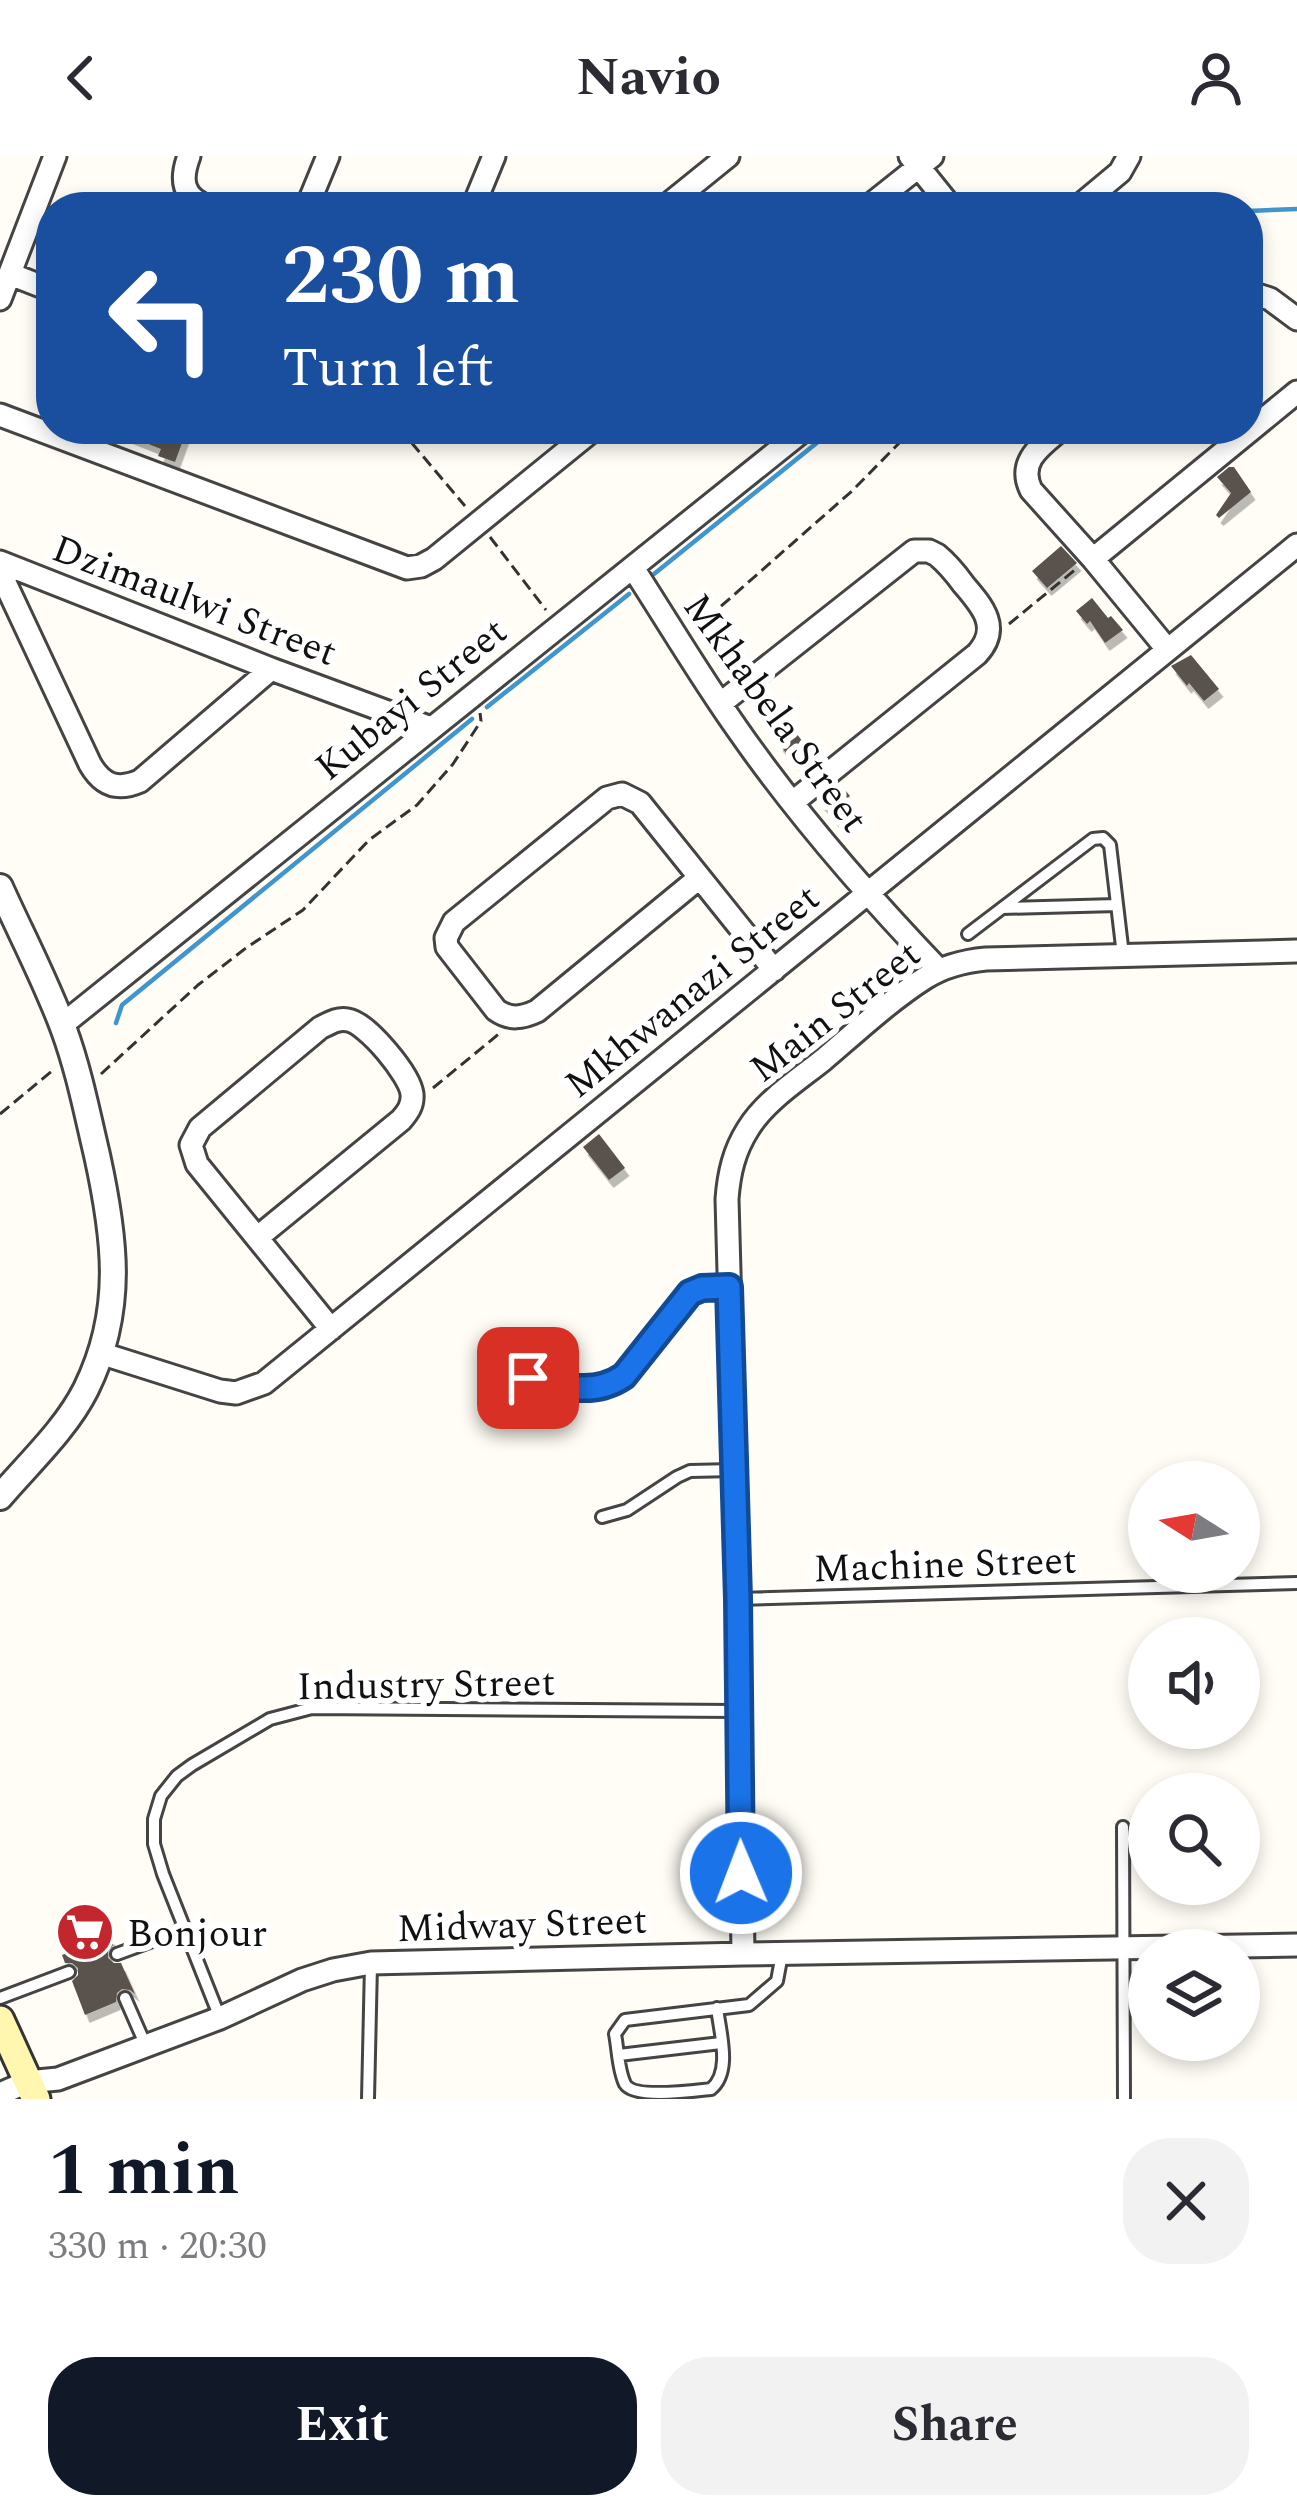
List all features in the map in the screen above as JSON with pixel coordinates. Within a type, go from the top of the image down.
[{"type":"main road","points":[[0,2020],[33,2095]]},
{"type":"street","points":[[41,192],[55,156]]},
{"type":"street","points":[[188,192],[183,183],[189,156]]},
{"type":"street","points":[[314,192],[328,156]]},
{"type":"street","points":[[490,166],[512,156]]},
{"type":"street","points":[[684,192],[728,156]]},
{"type":"street","points":[[1096,192],[1120,172],[1129,156]]},
{"type":"street","points":[[885,192],[920,160],[941,192]]},
{"type":"street","points":[[0,299],[36,206]]},
{"type":"street","points":[[10,274],[36,284]]},
{"type":"street","points":[[1263,297],[1297,319]]},
{"type":"street","points":[[1263,420],[1297,392]]},
{"type":"street","points":[[0,415],[36,429]]},
{"type":"street","points":[[77,444],[407,568],[434,559],[576,444]]},
{"type":"street","name":"Kubayi Street","points":[[62,1025],[786,444]]},
{"type":"street","points":[[1046,444],[1029,460],[1026,479],[1031,490],[1166,649]]},
{"type":"street","points":[[1092,558],[1233,444]]},
{"type":"street","name":"Mkhwanazi Street","points":[[100,1353],[206,1388],[236,1393],[264,1383],[1297,545]]},
{"type":"street","points":[[720,704],[914,551],[929,551],[945,561],[985,610],[990,623],[985,645],[793,802]]},
{"type":"street","name":"Dzimaulwi Street","points":[[0,562],[431,728]]},
{"type":"street","name":"Mkhabela Street","points":[[633,568],[720,704],[793,802],[867,895],[939,970]]},
{"type":"street","points":[[0,572],[90,764],[105,784],[118,787],[140,781],[272,669]]},
{"type":"street","points":[[699,878],[537,1011],[524,1016],[496,1010],[451,956],[446,938],[454,922],[608,798],[622,794],[634,798],[774,970]]},
{"type":"street","points":[[0,887],[72,1054],[108,1207],[113,1249],[112,1308],[86,1389],[0,1497]]},
{"type":"street","name":"Main Street","points":[[742,1954],[727,1199],[737,1148],[750,1124],[878,1014],[924,978],[950,965],[986,959],[1297,951]]},
{"type":"street","points":[[258,1237],[407,1113],[412,1096],[406,1079],[362,1024],[341,1018],[320,1028],[200,1128],[191,1144],[196,1164],[331,1329]]},
{"type":"street","name":"Midway Street","points":[[0,2094],[33,2095],[58,2079],[220,2018],[302,1980],[371,1964],[1297,1945]]},
{"type":"lane","points":[[968,934],[1093,838],[1103,838],[1110,845],[1123,955]]},
{"type":"lane","points":[[1002,908],[1117,905]]},
{"type":"lane","points":[[528,1378],[588,1390],[613,1384],[690,1293],[729,1287]]},
{"type":"lane","points":[[602,1517],[627,1510],[690,1471],[734,1470]]},
{"type":"lane","name":"Machine Street","points":[[738,1599],[1297,1583]]},
{"type":"lane","name":"Industry Street","points":[[220,2018],[154,1844],[154,1819],[161,1796],[191,1765],[270,1719],[312,1708],[737,1711]]},
{"type":"lane","points":[[1123,1827],[1124,2099]]},
{"type":"lane","points":[[117,1954],[185,1929]]},
{"type":"lane","points":[[717,2008],[723,2069],[719,2084],[711,2089],[644,2095],[625,2085],[615,2034],[625,2020],[717,2008],[749,2005],[777,1981],[782,1954]]},
{"type":"lane","points":[[368,2099],[371,1964]]},
{"type":"lane","points":[[0,1998],[69,1972]]},
{"type":"lane","points":[[125,1999],[146,2046]]},
{"type":"lane","points":[[619,2055],[721,2043]]},
{"type":"path","points":[[680,642],[852,491],[898,444]]},
{"type":"path","points":[[990,623],[1009,624],[1092,558]]},
{"type":"path","points":[[82,1092],[198,985],[303,910],[369,840],[417,806],[481,721],[477,691]]},
{"type":"path","points":[[412,1096],[427,1092],[504,1030],[509,1016]]},
{"type":"path","points":[[0,1114],[72,1054]]},
{"type":"building","points":[[148,444],[182,444],[175,462],[158,456],[161,449]]},
{"type":"building","points":[[1234,467],[1251,492],[1219,518],[1216,515],[1231,493],[1217,477]]},
{"type":"building","points":[[1061,546],[1077,563],[1047,588],[1032,571]]},
{"type":"building","points":[[1092,598],[1123,630],[1105,643],[1090,621],[1087,624],[1076,611]]},
{"type":"building","points":[[1191,655],[1219,689],[1204,701],[1171,666]]},
{"type":"building","points":[[794,730],[814,757],[815,762],[803,773],[778,743]]},
{"type":"building","points":[[841,785],[858,814],[841,828],[820,802]]},
{"type":"building","points":[[599,1134],[625,1168],[609,1180],[583,1147]]},
{"type":"building","points":[[110,1936],[113,1945],[108,1958],[121,1963],[135,1994],[122,1989],[116,2002],[85,2015],[72,1981],[78,1968],[65,1963],[62,1955]]},
{"type":"waterway","points":[[1263,210],[1297,209]]},
{"type":"waterway","points":[[654,574],[815,444]]},
{"type":"waterway","points":[[487,707],[629,594]]},
{"type":"waterway","points":[[116,1023],[122,1005],[472,719]]},
{"type":"place","name":"Bonjour","points":[[85,1932]]},
{"type":"route","points":[[528,1378],[588,1390],[613,1384],[690,1293],[729,1287],[741,1873]]}]
